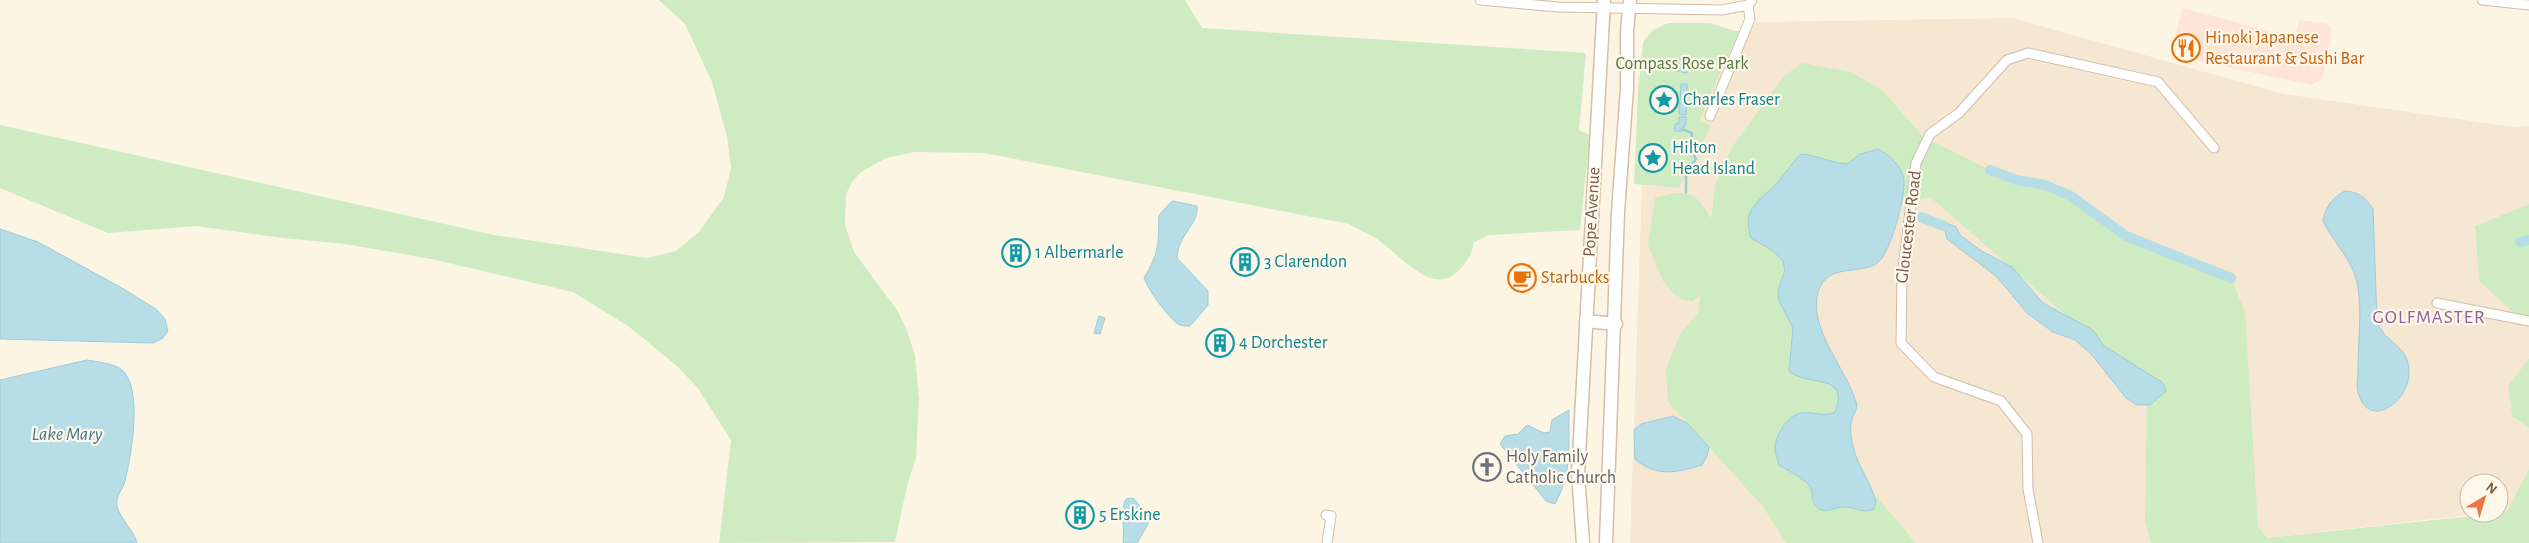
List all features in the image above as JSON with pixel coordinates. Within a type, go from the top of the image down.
[{"type":"main road","name":"Pope Avenue","points":[[1583,543],[1578,474],[1604,4]]},
{"type":"main road","name":"Pope Avenue","points":[[1606,543],[1616,324],[1618,212],[1628,88],[1627,31],[1630,4]]},
{"type":"main road","points":[[1586,321],[1616,324]]},
{"type":"street","points":[[1480,0],[1558,7],[1630,4],[1722,10],[1750,2],[1750,19],[1710,116]]},
{"type":"street","points":[[2482,0],[2529,5]]},
{"type":"street","name":"Gloucester Road","points":[[2038,543],[2028,489],[2027,434],[2001,402],[1934,377],[1901,343],[1902,276],[1916,163],[1930,134],[1959,113],[2008,60],[2028,53],[2158,82],[2214,148]]},
{"type":"street","points":[[2437,303],[2529,321]]},
{"type":"street","points":[[1326,515],[1331,516],[1327,543]]},
{"type":"shaded area","points":[[2182,8],[2294,37],[2300,20],[2327,24],[2332,29],[2323,78],[2312,85],[2180,57],[2173,45]]},
{"type":"shaded area","points":[[2012,18],[2284,94],[2513,127],[2529,126],[2529,204],[2475,226],[2479,281],[2529,327],[2529,358],[2508,386],[2512,416],[2529,428],[2529,469],[2509,507],[2509,473],[2459,473],[2459,516],[2267,538],[2258,526],[2145,245],[2126,236],[2071,196],[2045,185],[2017,180],[1990,170],[1923,136],[1882,90],[1783,77],[1732,147],[1715,185],[1698,312],[1680,334],[1668,402],[1763,507],[1786,543],[1630,543],[1642,185],[1679,188],[1710,126],[1700,120],[1739,31],[1758,22]]},
{"type":"shaded area","points":[[1930,197],[2147,386],[2145,521],[2151,543],[1916,543],[1833,446],[1809,356],[1819,230]]},
{"type":"green space","points":[[659,0],[1185,0],[1202,28],[1586,53],[1579,130],[1590,135],[1580,230],[1489,235],[1474,242],[1469,258],[1458,271],[1448,278],[1438,279],[1416,270],[1377,239],[1349,224],[984,153],[914,152],[886,158],[861,172],[852,182],[846,194],[845,224],[854,252],[897,310],[906,328],[915,355],[919,399],[916,458],[907,486],[895,542],[719,543],[731,440],[697,387],[677,366],[628,326],[573,292],[431,259],[345,244],[196,226],[108,233],[0,188],[0,125],[494,235],[647,258],[676,251],[699,232],[724,197],[731,168],[727,137],[712,82],[685,24]]},
{"type":"green space","name":"Compass Rose Park","points":[[1668,23],[1710,23],[1739,31],[1700,120],[1711,126],[1679,188],[1634,184],[1638,93],[1643,42],[1653,30]]},
{"type":"green space","points":[[1802,63],[1851,72],[1882,90],[1923,136],[1990,170],[2017,180],[2045,185],[2071,196],[2126,236],[2231,278],[2245,312],[2258,526],[2267,538],[2459,517],[2459,523],[2509,523],[2509,507],[2529,469],[2529,543],[2151,543],[2145,521],[2147,386],[1930,197],[1901,205],[1796,288],[1849,394],[1833,446],[1916,543],[1786,543],[1763,507],[1668,402],[1666,369],[1680,334],[1698,312],[1700,295],[1693,301],[1684,300],[1674,294],[1663,281],[1648,245],[1655,198],[1675,193],[1689,194],[1699,201],[1711,218],[1715,185],[1732,147],[1783,77]]},
{"type":"green space","points":[[2529,204],[2529,327],[2479,281],[2475,226]]},
{"type":"green space","points":[[2529,358],[2529,428],[2512,416],[2508,386]]},
{"type":"water","points":[[1678,59],[1686,59],[1686,64],[1691,64],[1687,73],[1676,71]]},
{"type":"water","points":[[1681,84],[1687,84],[1686,115],[1679,114]]},
{"type":"water","points":[[1679,117],[1686,117],[1685,127],[1683,127],[1682,131],[1674,131],[1675,124],[1679,123]]},
{"type":"water","points":[[1878,149],[1894,162],[1901,171],[1904,180],[1900,212],[1892,238],[1882,259],[1876,264],[1835,273],[1828,277],[1822,283],[1818,292],[1816,306],[1823,334],[1856,402],[1857,407],[1851,425],[1852,441],[1855,453],[1876,502],[1874,509],[1870,510],[1863,511],[1841,507],[1821,510],[1813,501],[1808,484],[1779,465],[1775,451],[1779,433],[1791,418],[1801,413],[1831,414],[1835,412],[1838,399],[1837,391],[1832,386],[1797,376],[1789,371],[1793,327],[1779,301],[1778,290],[1785,270],[1783,261],[1773,251],[1751,238],[1748,219],[1754,206],[1778,182],[1801,154],[1847,164],[1860,154]]},
{"type":"water","points":[[2345,191],[2361,196],[2373,209],[2377,320],[2384,334],[2401,350],[2408,363],[2409,373],[2403,393],[2388,408],[2379,411],[2371,410],[2363,404],[2357,389],[2360,308],[2356,279],[2349,261],[2323,221],[2330,203]]},
{"type":"water","points":[[1172,201],[1197,206],[1195,219],[1181,242],[1177,258],[1208,291],[1208,305],[1190,326],[1179,325],[1169,315],[1154,296],[1144,278],[1156,254],[1159,215]]},
{"type":"water","points":[[1946,223],[1956,227],[1960,235],[1980,250],[2012,267],[2043,303],[2093,330],[2104,346],[2162,382],[2166,391],[2150,405],[2137,405],[2126,398],[2092,355],[2075,340],[2053,332],[2028,314],[1996,276],[1947,239],[1944,226]]},
{"type":"water","points":[[0,229],[38,242],[122,288],[156,309],[165,319],[168,331],[163,338],[153,343],[0,339]]},
{"type":"water","points":[[1099,316],[1105,318],[1100,334],[1094,333]]},
{"type":"water","name":"Lake Mary","points":[[87,360],[109,364],[121,369],[128,378],[132,391],[134,422],[130,455],[125,481],[118,496],[117,506],[137,543],[0,543],[0,380]]},
{"type":"water","points":[[1569,410],[1567,469],[1561,492],[1555,504],[1546,501],[1500,444],[1505,436],[1518,434],[1527,425],[1544,433],[1550,432],[1552,420]]},
{"type":"water","points":[[1673,416],[1687,423],[1709,447],[1707,456],[1702,465],[1684,470],[1667,472],[1650,469],[1635,459],[1634,430],[1641,424]]},
{"type":"water","points":[[1133,498],[1149,516],[1148,524],[1137,543],[1123,543],[1124,503],[1126,499]]},
{"type":"waterway","points":[[1682,129],[1692,133],[1691,149],[1696,159],[1686,172],[1686,192]]},
{"type":"waterway","points":[[1990,170],[2017,180],[2045,185],[2071,196],[2126,236],[2231,278]]},
{"type":"waterway","points":[[1921,217],[1944,226]]},
{"type":"waterway","points":[[2520,242],[2529,240]]},
{"type":"place","name":"Hinoki Japanese Restaurant & Sushi Bar","points":[[2186,48]]},
{"type":"place","name":"Charles Fraser","points":[[1664,100]]},
{"type":"place","name":"Hilton Head Island","points":[[1653,158]]},
{"type":"place","name":"1 Albermarle","points":[[1016,253]]},
{"type":"place","name":"3 Clarendon","points":[[1245,262]]},
{"type":"place","name":"Starbucks","points":[[1522,278]]},
{"type":"place","name":"4 Dorchester","points":[[1220,343]]},
{"type":"place","name":"Holy Family Catholic Church","points":[[1487,467]]},
{"type":"place","name":"5 Erskine","points":[[1080,515]]},
{"type":"district","name":"GOLFMASTER","points":[[2429,317]]}]
